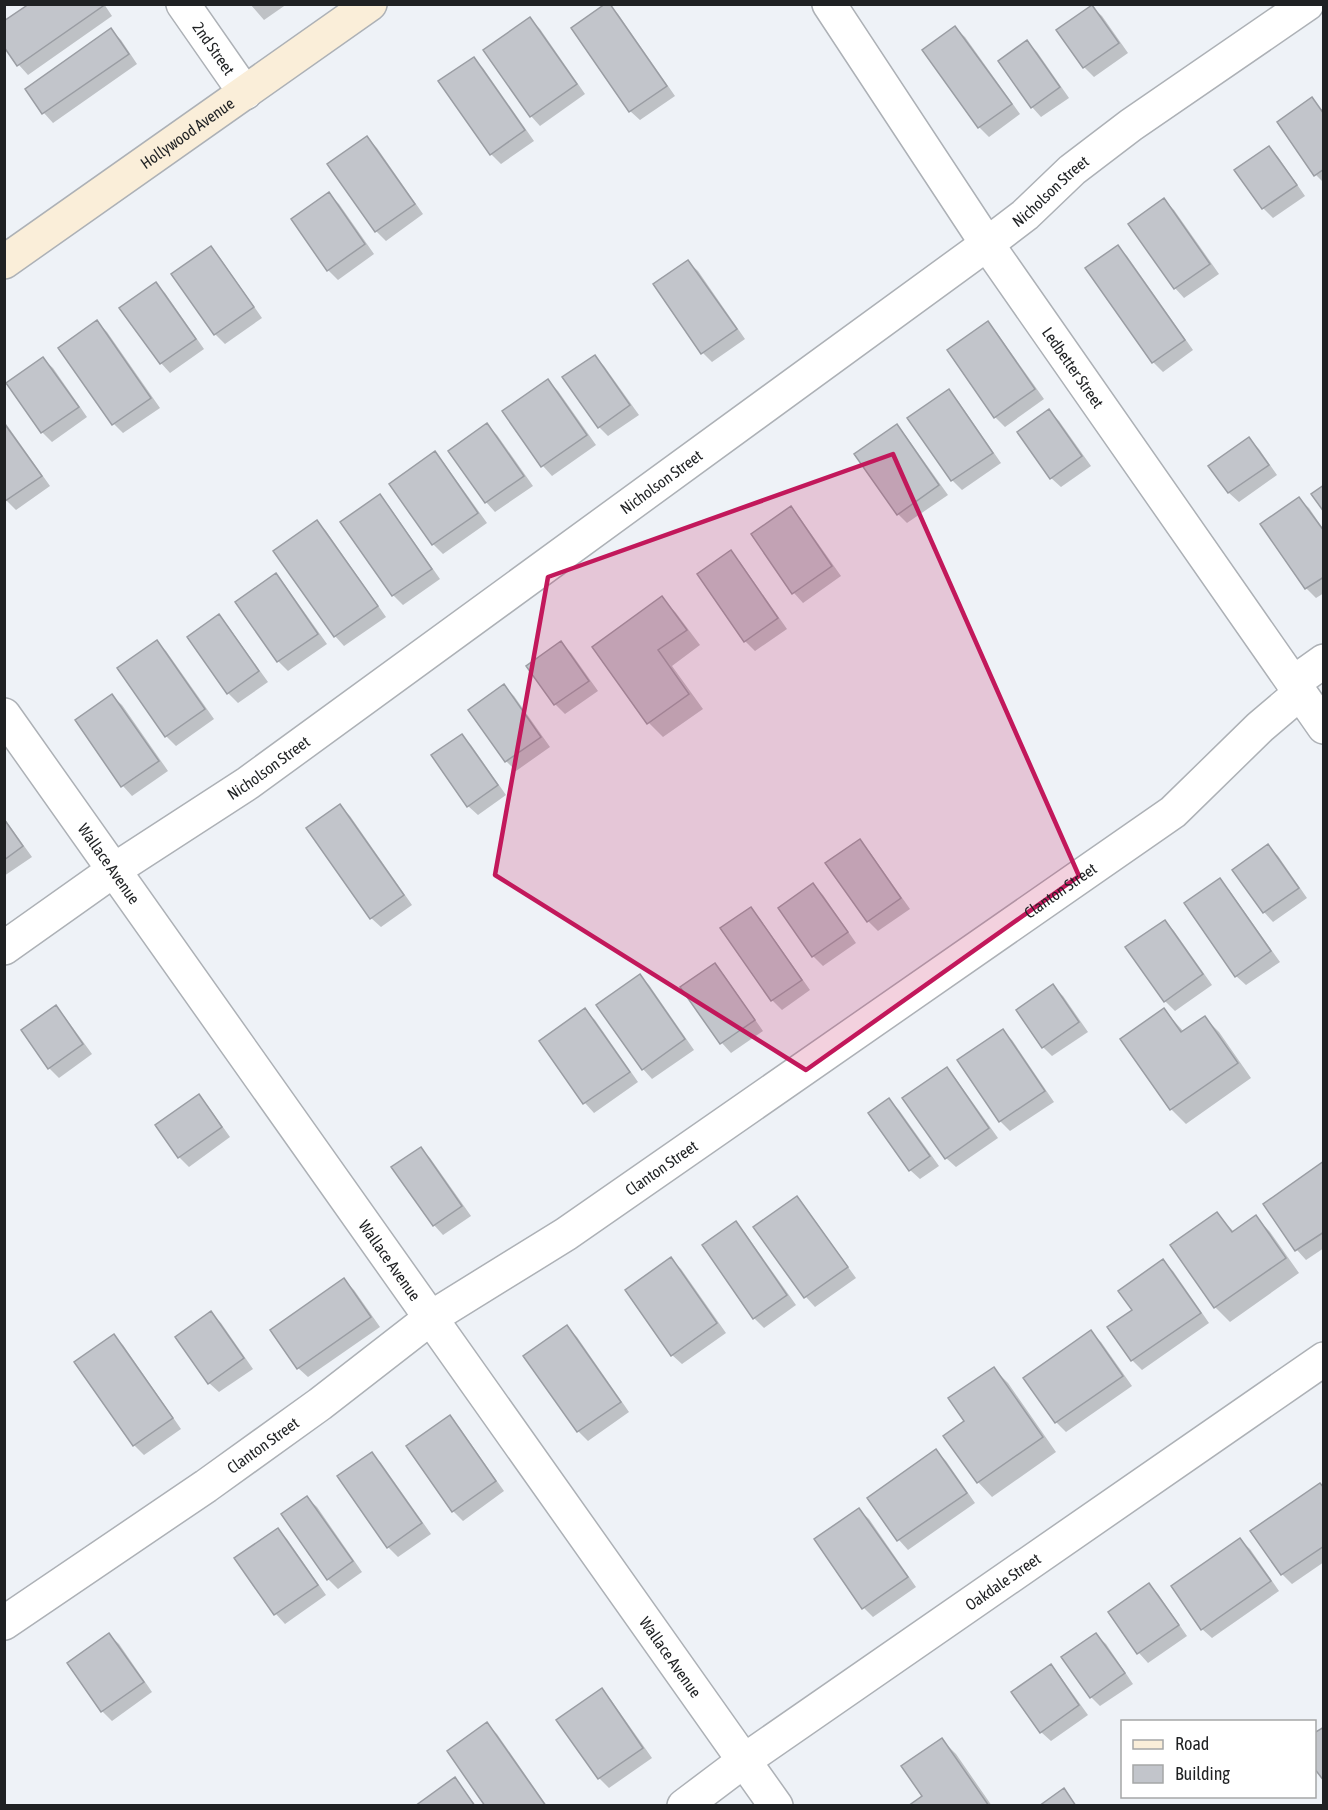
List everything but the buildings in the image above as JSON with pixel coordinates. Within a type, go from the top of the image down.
[{"type":"main road","name":"Hollywood Avenue","points":[[4,262],[370,4]]},
{"type":"street","name":"2nd Street","points":[[183,4],[245,93]]},
{"type":"street","name":"Ledbetter Street","points":[[829,4],[987,244],[1323,726]]},
{"type":"street","name":"Nicholson Street","points":[[4,948],[114,870],[248,783],[987,244],[1025,215],[1072,170],[1131,125],[1307,4]]},
{"type":"street","name":"Clanton Street","points":[[4,1623],[206,1486],[320,1404],[432,1317],[566,1234],[1173,812],[1260,727],[1323,661]]},
{"type":"street","name":"Wallace Avenue","points":[[4,715],[776,1806]]},
{"type":"street","name":"Oakdale Street","points":[[684,1806],[745,1760],[1323,1359]]},
{"type":"highlighted area","points":[[893,454],[1079,876],[806,1070],[495,875],[548,577]]}]
